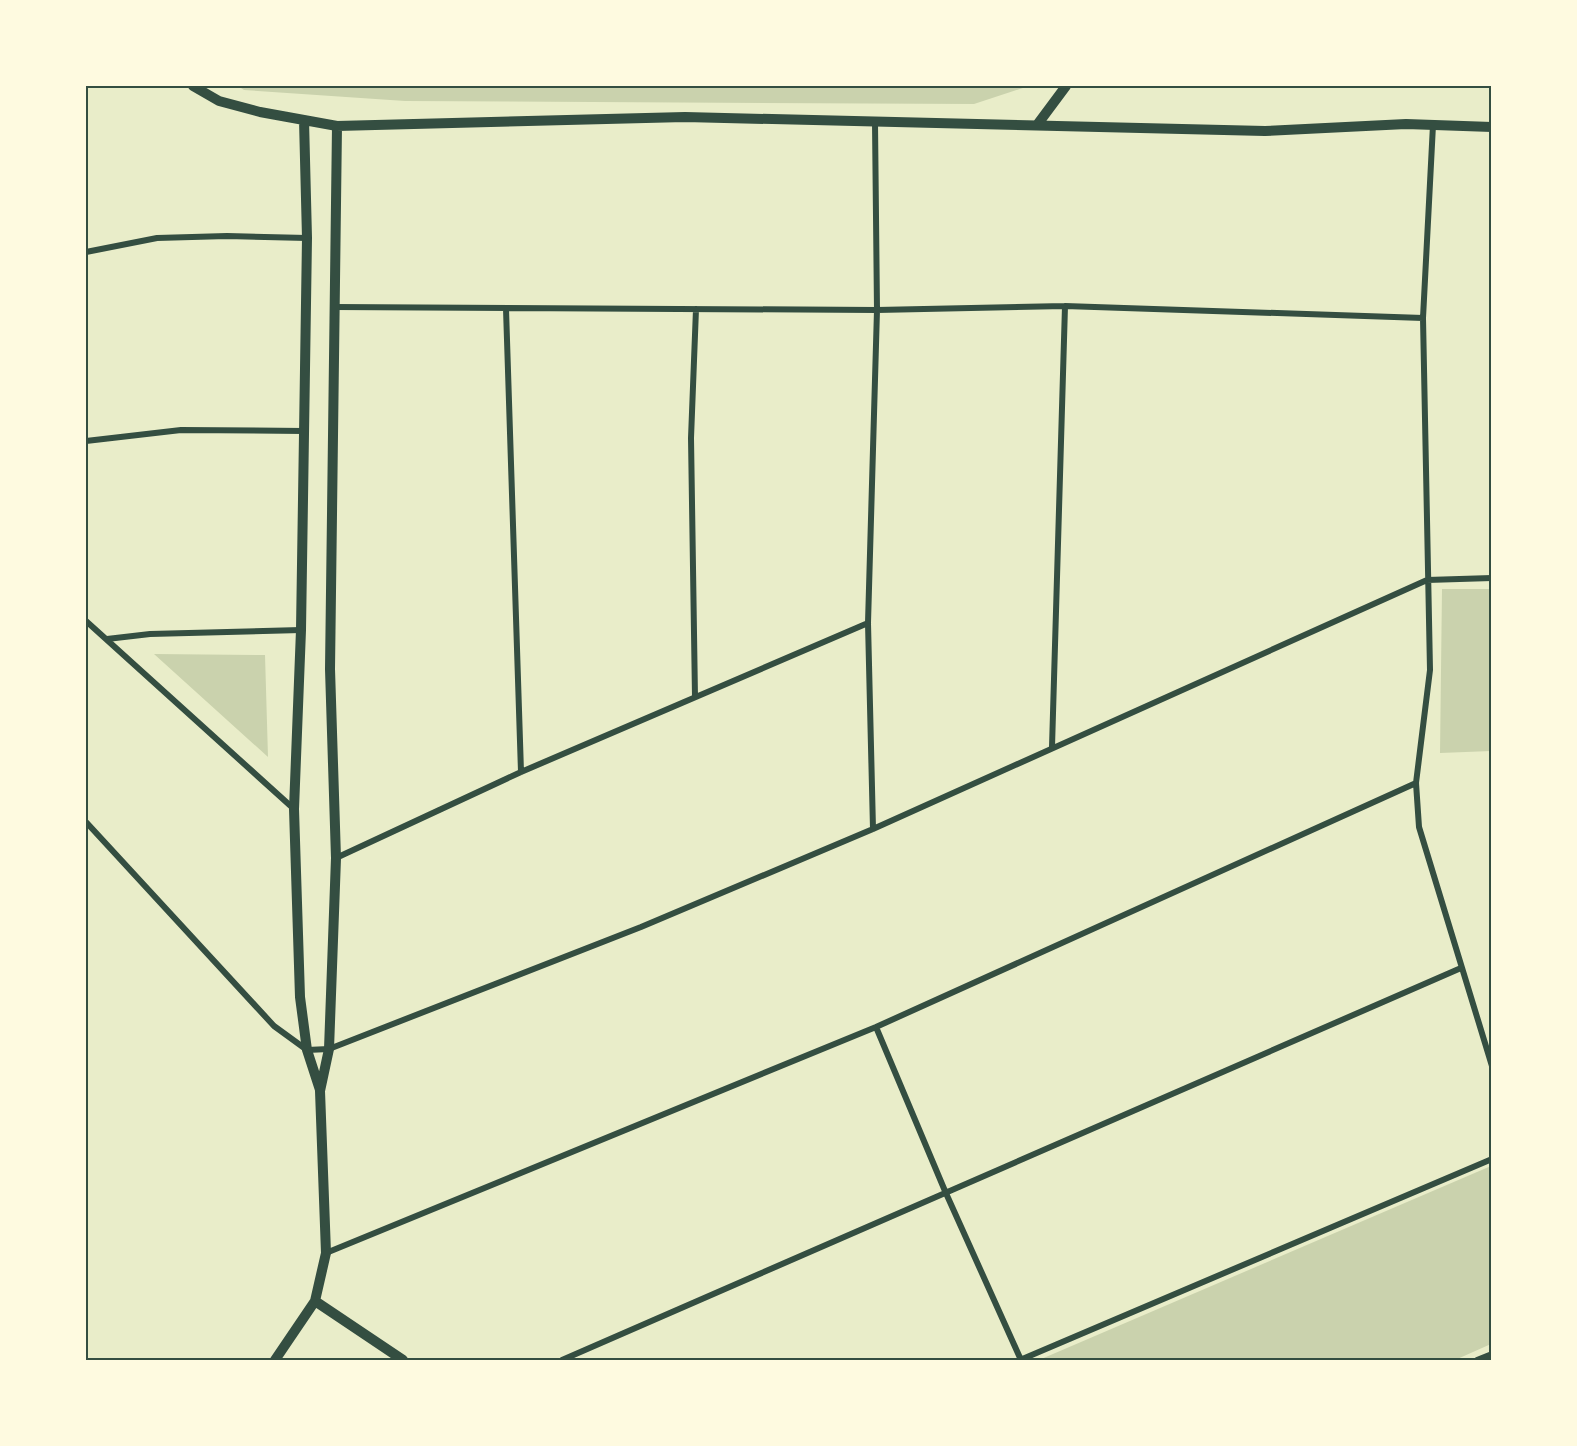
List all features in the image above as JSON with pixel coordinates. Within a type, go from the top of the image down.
[{"type":"street","points":[[193,86],[219,101],[337,126],[684,117],[1265,131],[1433,125],[1491,127]]},
{"type":"street","points":[[1037,125],[1066,86]]},
{"type":"street","points":[[304,120],[307,238],[301,630],[294,809],[297,957],[307,1050],[320,1091]]},
{"type":"street","points":[[873,829],[868,623],[877,310],[875,123]]},
{"type":"street","points":[[1433,125],[1423,318],[1430,670],[1416,783],[1419,827],[1491,1066]]},
{"type":"street","points":[[275,1360],[315,1301],[326,1253],[320,1091],[329,1050],[336,858],[330,669],[337,126]]},
{"type":"street","points":[[86,252],[157,238],[227,236],[307,238]]},
{"type":"street","points":[[334,307],[877,310],[1065,306],[1423,318]]},
{"type":"street","points":[[1052,747],[1065,306]]},
{"type":"street","points":[[506,309],[521,772]]},
{"type":"street","points":[[694,697],[691,438],[696,309]]},
{"type":"street","points":[[86,441],[181,430],[304,431]]},
{"type":"street","points":[[86,822],[274,1026],[307,1050],[329,1050],[641,927],[873,829],[1427,580],[1491,578]]},
{"type":"street","points":[[86,621],[294,809]]},
{"type":"street","points":[[336,858],[521,772],[868,623]]},
{"type":"street","points":[[107,639],[150,634],[301,630]]},
{"type":"street","points":[[326,1253],[876,1027],[1416,783]]},
{"type":"street","points":[[562,1360],[945,1191],[1461,968]]},
{"type":"street","points":[[876,1027],[1020,1360],[1491,1159]]},
{"type":"street","points":[[315,1301],[403,1360]]},
{"type":"street","points":[[1477,1360],[1491,1354]]},
{"type":"green space","points":[[238,86],[1029,86],[974,104],[405,101],[244,90]]},
{"type":"green space","points":[[1442,589],[1491,589],[1491,751],[1440,753]]},
{"type":"green space","points":[[154,654],[265,655],[268,757]]},
{"type":"green space","points":[[1491,1166],[1491,1344],[1455,1360],[1039,1360]]}]
